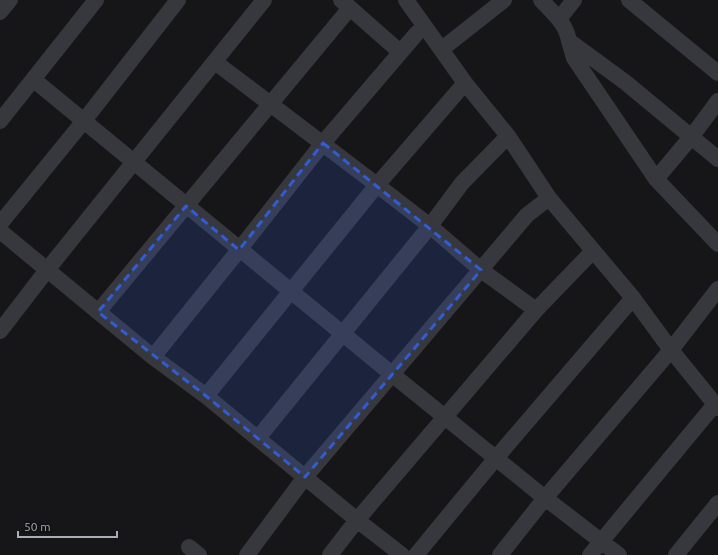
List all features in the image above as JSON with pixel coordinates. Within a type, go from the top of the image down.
[{"type":"street","points":[[0,12],[10,0]]},
{"type":"street","points":[[0,121],[96,0]]},
{"type":"street","points":[[0,224],[83,122],[178,0]]},
{"type":"street","points":[[0,331],[47,270],[264,0]]},
{"type":"street","points":[[406,0],[465,83],[508,136],[549,198],[633,298],[671,350],[717,406],[590,555]]},
{"type":"street","points":[[442,49],[504,0]]},
{"type":"street","points":[[540,0],[559,19],[568,32],[569,42],[574,58],[656,179],[718,244]]},
{"type":"street","points":[[559,19],[574,0]]},
{"type":"street","points":[[629,0],[718,73]]},
{"type":"street","points":[[98,312],[270,104],[346,4],[400,52]]},
{"type":"street","points":[[153,357],[240,250],[323,144],[417,33]]},
{"type":"street","points":[[569,42],[625,82],[718,159]]},
{"type":"street","points":[[215,62],[430,226],[481,270],[536,310]]},
{"type":"street","points":[[34,80],[83,122],[393,375],[545,498],[619,555]]},
{"type":"street","points":[[206,396],[377,185],[465,83]]},
{"type":"street","points":[[656,179],[718,102]]},
{"type":"street","points":[[258,438],[430,226],[462,183],[508,136]]},
{"type":"street","points":[[247,555],[305,477],[527,215],[549,198]]},
{"type":"street","points":[[0,231],[153,357],[206,396],[402,555]]},
{"type":"street","points":[[330,555],[357,520],[536,310],[593,251]]},
{"type":"street","points":[[500,555],[545,498],[671,350],[718,289]]},
{"type":"street","points":[[416,555],[496,458],[633,298]]},
{"type":"street","points":[[676,555],[718,503]]},
{"type":"highlighted area","points":[[323,143],[481,270],[305,477],[206,396],[98,312],[186,206],[239,250]]}]
